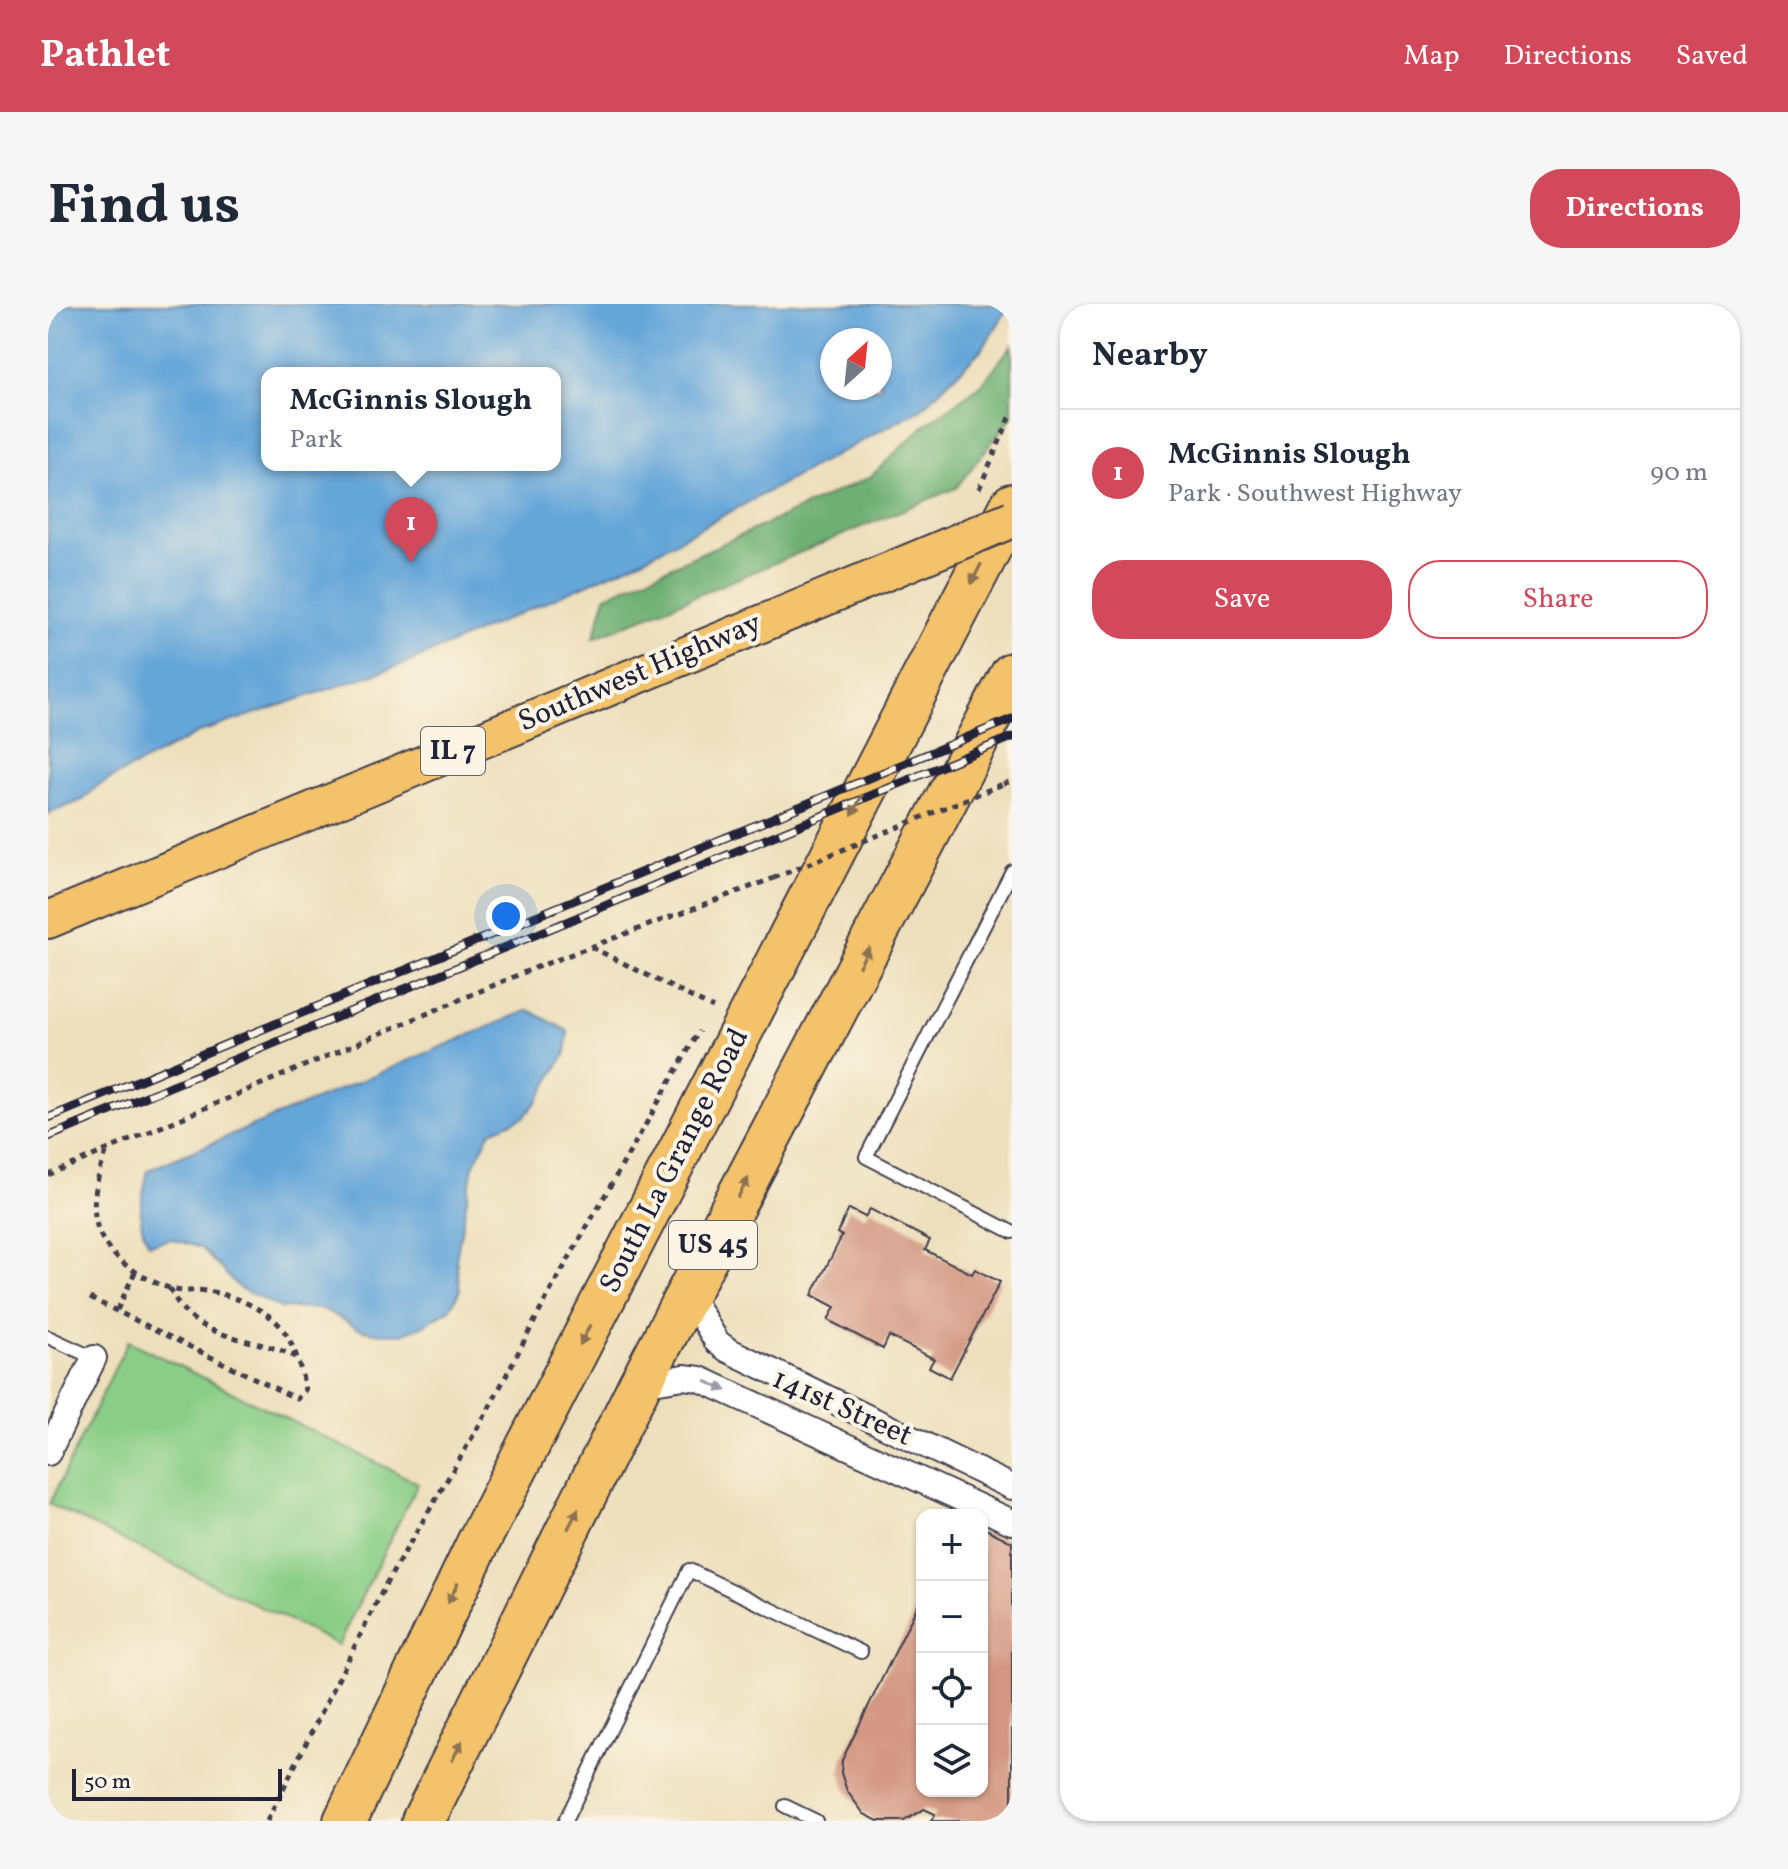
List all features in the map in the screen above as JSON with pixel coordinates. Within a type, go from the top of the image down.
[{"type":"highway","name":"South La Grange Road","points":[[345,1821],[480,1539],[993,502]]},
{"type":"highway","name":"US 45","points":[[423,1821],[640,1384],[1012,674]]},
{"type":"main road","name":"Southwest Highway","points":[[48,920],[1012,519]]},
{"type":"street","name":"141st Street","points":[[688,1293],[717,1342],[728,1350],[1012,1487]]},
{"type":"street","points":[[48,1453],[94,1358]]},
{"type":"street","name":"141st Street","points":[[640,1384],[684,1377],[700,1379],[1012,1522]]},
{"type":"lane","points":[[1012,871],[866,1157],[1012,1232]]},
{"type":"lane","points":[[48,1337],[94,1358]]},
{"type":"lane","points":[[565,1821],[689,1570],[861,1652]]},
{"type":"lane","points":[[785,1806],[816,1821]]},
{"type":"path","points":[[993,502],[1012,413]]},
{"type":"path","points":[[48,1175],[590,946],[774,878],[1012,781]]},
{"type":"path","points":[[776,890],[791,863]]},
{"type":"path","points":[[590,946],[713,1008]]},
{"type":"path","points":[[708,1016],[719,998]]},
{"type":"path","points":[[267,1821],[387,1582],[703,1024]]},
{"type":"path","points":[[90,1298],[297,1399],[305,1390],[296,1357],[274,1319],[242,1302],[206,1291],[170,1287],[119,1263],[98,1234],[92,1208],[95,1180],[107,1150]]},
{"type":"path","points":[[116,1311],[135,1272]]},
{"type":"path","points":[[170,1287],[184,1312],[212,1331],[234,1340],[271,1345],[296,1357]]},
{"type":"green space","points":[[1012,345],[1012,417],[956,488],[594,638],[606,596],[870,477],[925,425],[981,385]]},
{"type":"green space","points":[[128,1341],[418,1483],[338,1645],[49,1504]]},
{"type":"water","points":[[48,304],[1011,304],[982,349],[921,409],[639,561],[407,663],[200,732],[97,786],[83,800],[48,814]]},
{"type":"water","points":[[529,1010],[568,1031],[566,1053],[524,1117],[491,1131],[473,1166],[456,1259],[460,1290],[450,1309],[402,1334],[374,1333],[323,1309],[281,1308],[239,1288],[201,1248],[172,1239],[149,1244],[141,1217],[148,1170]]},
{"type":"building","points":[[849,1209],[865,1217],[870,1209],[930,1240],[925,1250],[972,1274],[975,1269],[1000,1282],[950,1378],[929,1367],[934,1359],[889,1336],[883,1349],[828,1320],[835,1307],[812,1295],[842,1236],[837,1233]]},
{"type":"building","points":[[988,1530],[1012,1542],[1012,1821],[931,1821],[935,1814],[924,1809],[904,1821],[878,1821],[864,1814],[847,1791],[841,1773],[842,1760],[916,1609],[916,1797],[988,1797]]},
{"type":"railway","points":[[48,1118],[1012,719]]},
{"type":"railway","points":[[48,1137],[1012,737]]},
{"type":"place","name":"McGinnis Slough","points":[[411,563]]}]
